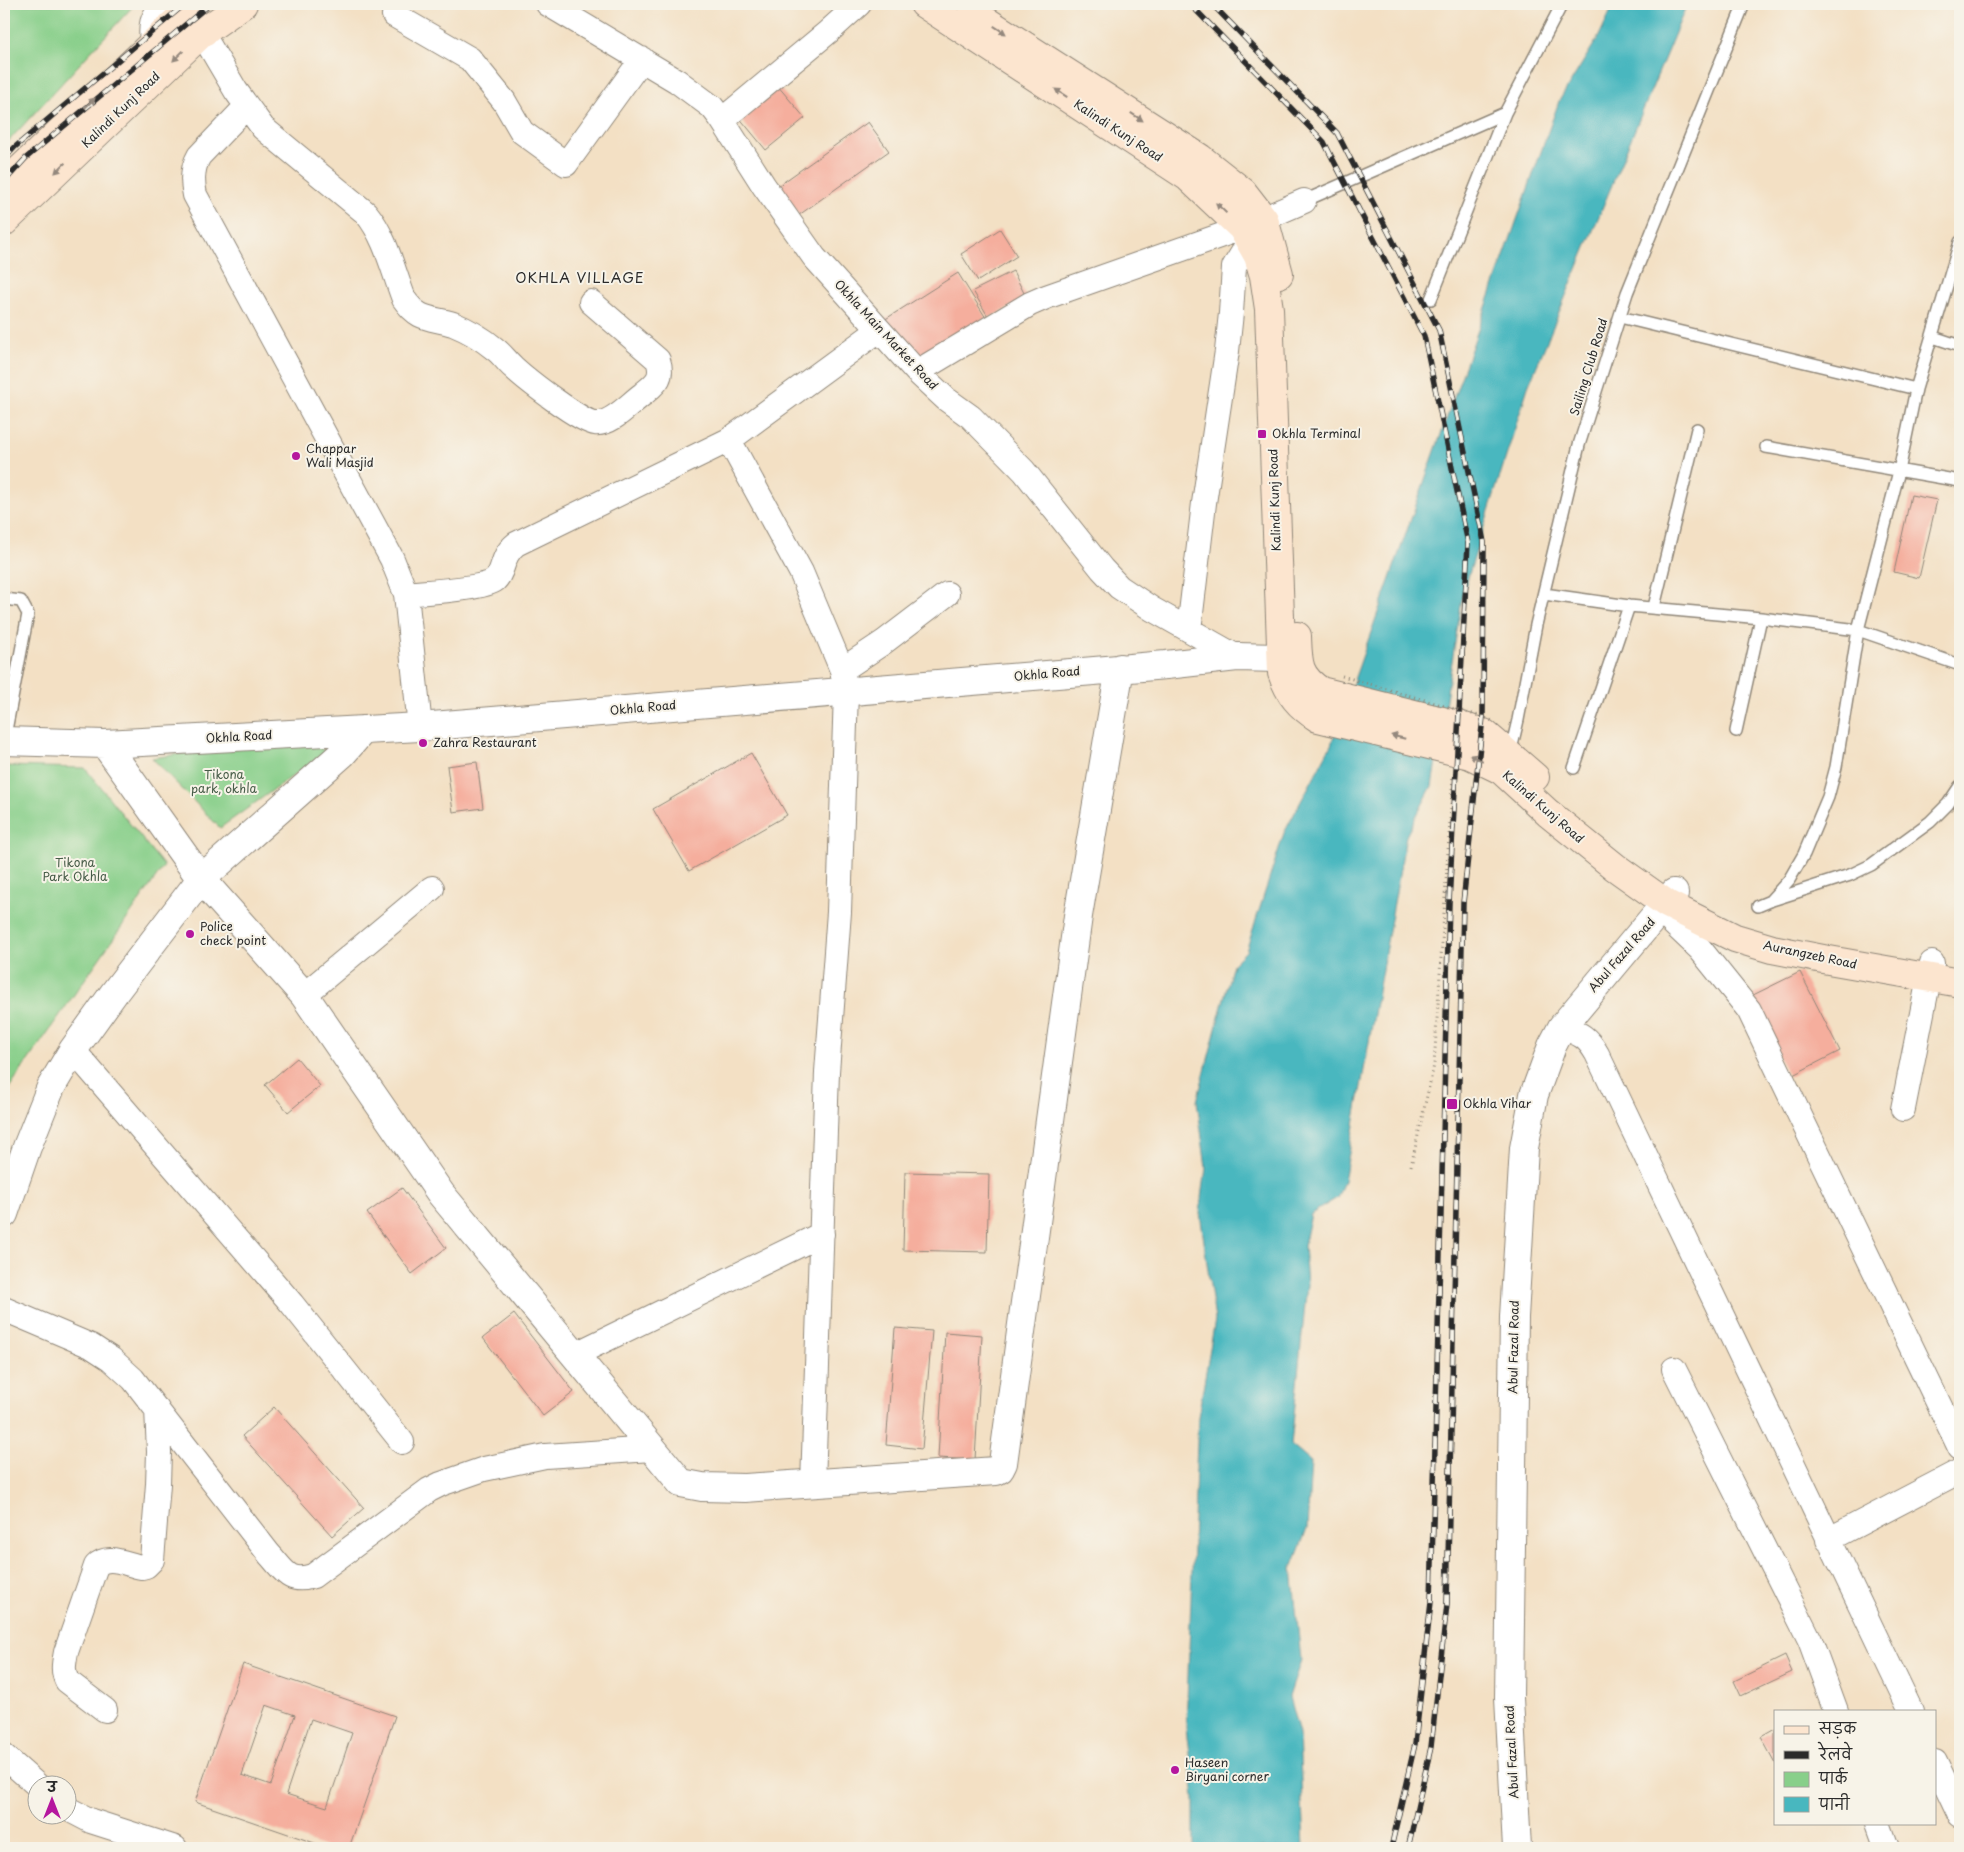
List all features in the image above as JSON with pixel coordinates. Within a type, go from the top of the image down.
[{"type":"main road","name":"Kalindi Kunj Road","points":[[4,222],[202,33],[243,4]]},
{"type":"main road","name":"Kalindi Kunj Road","points":[[924,4],[1188,177],[1252,230],[1280,281],[1298,661],[1300,669],[1308,682],[1330,696],[1450,750],[1470,755],[1501,770],[1581,828],[1667,903]]},
{"type":"main road","name":"Kalindi Kunj Road","points":[[958,4],[1200,158],[1243,192],[1262,270],[1269,309],[1282,673],[1287,687],[1295,699],[1305,710],[1330,696],[1455,724],[1484,733],[1510,754],[1557,798],[1581,828]]},
{"type":"main road","points":[[4,185],[152,44],[182,6]]},
{"type":"main road","name":"Aurangzeb Road","points":[[1667,903],[1747,926],[1931,971],[1960,983]]},
{"type":"main road","name":"Aurangzeb Road","points":[[1931,971],[1960,968]]},
{"type":"street","name":"Okhla Main Market Road","points":[[548,4],[642,59],[712,107],[814,257],[917,372],[946,399],[970,417],[1024,471],[1118,587],[1152,610],[1238,657]]},
{"type":"street","points":[[722,120],[859,4]]},
{"type":"street","points":[[182,6],[202,33],[246,107],[263,128],[366,213],[373,222],[380,235],[404,300],[417,314],[469,331],[496,349],[513,368],[580,417],[595,423],[605,422],[618,414],[658,381],[661,371],[658,360],[592,302]]},
{"type":"street","points":[[394,15],[470,59],[504,101],[522,132],[566,164],[642,59]]},
{"type":"street","points":[[246,107],[198,156],[194,163],[194,195],[392,559],[402,582],[406,594],[420,727]]},
{"type":"street","points":[[917,372],[1030,304],[1046,297],[1252,230],[1304,201]]},
{"type":"street","points":[[1189,630],[1204,503],[1229,332],[1234,267],[1252,230]]},
{"type":"street","points":[[406,594],[475,586],[492,582],[500,573],[506,554],[516,544],[729,440],[879,330]]},
{"type":"street","points":[[729,440],[801,572],[844,680],[839,912],[827,1072],[813,1484]]},
{"type":"street","points":[[844,680],[884,642],[947,594]]},
{"type":"street","name":"Okhla Road","points":[[4,741],[105,744],[420,727],[844,680],[1120,668],[1238,657],[1282,658]]},
{"type":"street","points":[[105,744],[201,879],[304,995],[441,1194],[681,1482],[690,1485],[745,1488],[996,1471],[1002,1466],[1078,916],[1120,668]]},
{"type":"street","points":[[4,1214],[52,1087],[73,1050],[114,993],[201,879],[342,754],[364,730]]},
{"type":"street","points":[[304,995],[432,888]]},
{"type":"street","points":[[1667,903],[1700,949],[1749,1010],[1960,1448]]},
{"type":"street","name":"Abul Fazal Road","points":[[1517,1848],[1509,1698],[1514,1317],[1524,1148],[1534,1095],[1552,1046],[1562,1027],[1619,957],[1667,903]]},
{"type":"street","points":[[1903,1109],[1931,971]]},
{"type":"street","points":[[1562,1027],[1582,1035],[1597,1054],[1911,1710]]},
{"type":"street","points":[[73,1050],[292,1304],[402,1442]]},
{"type":"street","points":[[574,1355],[822,1234]]},
{"type":"street","points":[[4,1309],[91,1346],[111,1359],[133,1379],[269,1554],[289,1576],[295,1579],[302,1580],[312,1576],[429,1490],[441,1484],[484,1469],[545,1456],[652,1449]]},
{"type":"street","points":[[1674,1369],[1810,1640],[1836,1710]]},
{"type":"street","points":[[105,1710],[67,1681],[64,1674],[66,1652],[96,1566],[104,1560],[111,1560],[142,1567],[152,1560],[158,1484],[157,1409]]},
{"type":"street","points":[[1828,1540],[1960,1471]]},
{"type":"street","points":[[4,1756],[28,1777]]},
{"type":"street","points":[[1936,1764],[1960,1815]]},
{"type":"street","points":[[78,1814],[91,1820],[175,1848]]},
{"type":"street","points":[[1878,1824],[1887,1848]]},
{"type":"lane","points":[[1431,299],[1505,113],[1562,4]]},
{"type":"lane","name":"Sailing Club Road","points":[[1510,754],[1544,594],[1580,445],[1627,293],[1744,4]]},
{"type":"lane","points":[[1304,201],[1505,113]]},
{"type":"lane","points":[[1770,901],[1789,880],[1804,854],[1828,797],[1836,767],[1858,630],[1899,471],[1916,389],[1960,242]]},
{"type":"lane","points":[[1620,317],[1916,389]]},
{"type":"lane","points":[[1933,336],[1960,346]]},
{"type":"lane","points":[[1654,607],[1697,429]]},
{"type":"lane","points":[[1766,447],[1960,481]]},
{"type":"lane","points":[[1544,594],[1628,606],[1761,618],[1858,630],[1960,665]]},
{"type":"lane","points":[[4,599],[21,602],[28,614],[4,741]]},
{"type":"lane","points":[[1574,768],[1628,606]]},
{"type":"lane","points":[[1736,731],[1761,618]]},
{"type":"lane","points":[[1758,906],[1850,875],[1871,865],[1930,822],[1948,804],[1960,786]]},
{"type":"path","points":[[1330,696],[1483,717],[1495,722]]},
{"type":"path","points":[[1411,1166],[1434,1065],[1450,750]]},
{"type":"green space","points":[[4,4],[135,4],[4,146]]},
{"type":"green space","name":"Tikona park, okhla","points":[[313,735],[325,753],[220,828],[152,758]]},
{"type":"green space","name":"Tikona Park Okhla","points":[[4,766],[85,768],[164,866],[4,1095]]},
{"type":"water","points":[[1614,4],[1687,4],[1528,387],[1463,593],[1432,786],[1406,836],[1344,1181],[1337,1198],[1311,1214],[1304,1246],[1307,1284],[1291,1445],[1311,1462],[1307,1529],[1292,1568],[1301,1660],[1289,1697],[1299,1734],[1304,1848],[1194,1848],[1194,1798],[1186,1727],[1198,1417],[1215,1320],[1200,1213],[1206,1168],[1197,1101],[1233,964],[1246,951],[1284,833],[1331,745],[1559,101],[1599,36]]},
{"type":"building","points":[[777,85],[805,118],[766,150],[738,116]]},
{"type":"building","points":[[868,122],[889,151],[799,215],[778,186]]},
{"type":"building","points":[[1000,229],[1017,256],[978,281],[961,254]]},
{"type":"building","points":[[1013,271],[1027,299],[989,318],[973,291]]},
{"type":"building","points":[[958,273],[986,318],[913,365],[884,320]]},
{"type":"building","points":[[1911,495],[1937,500],[1919,578],[1894,572]]},
{"type":"building","points":[[751,753],[787,815],[689,871],[653,809]]},
{"type":"building","points":[[477,762],[483,808],[453,812],[447,766]]},
{"type":"building","points":[[1800,972],[1840,1051],[1789,1077],[1749,997]]},
{"type":"building","points":[[297,1058],[320,1086],[288,1112],[265,1085]]},
{"type":"building","points":[[905,1172],[989,1174],[987,1252],[903,1250]]},
{"type":"building","points":[[402,1188],[446,1248],[412,1274],[367,1213]]},
{"type":"building","points":[[514,1314],[574,1392],[543,1416],[483,1338]]},
{"type":"building","points":[[895,1328],[932,1331],[922,1449],[886,1445]]},
{"type":"building","points":[[945,1332],[982,1335],[975,1460],[938,1458]]},
{"type":"building","points":[[274,1407],[364,1508],[332,1536],[242,1436]]},
{"type":"building","points":[[1785,1656],[1792,1672],[1741,1696],[1734,1681]]},
{"type":"building","points":[[243,1664],[395,1716],[349,1848],[329,1848],[195,1802]],"holes":[[[266,1705],[295,1715],[271,1785],[242,1775]],[[311,1719],[352,1733],[327,1807],[286,1794]]]},
{"type":"building","points":[[1774,1730],[1774,1761],[1761,1737]]},
{"type":"railway","points":[[4,159],[15,147],[185,4]]},
{"type":"railway","points":[[4,182],[26,158],[210,4]]},
{"type":"railway","points":[[1190,4],[1324,142],[1424,336],[1468,543],[1449,903],[1431,1602],[1415,1744],[1391,1848]]},
{"type":"railway","points":[[1212,4],[1337,133],[1439,330],[1484,542],[1483,717],[1463,903],[1447,1604],[1431,1747],[1408,1848]]},
{"type":"place","name":"Okhla Terminal","points":[[1262,434]]},
{"type":"place","name":"Chappar Wali Masjid","points":[[296,456]]},
{"type":"place","name":"Zahra Restaurant","points":[[423,743]]},
{"type":"place","name":"Police check point","points":[[190,934]]},
{"type":"place","name":"Okhla Vihar","points":[[1452,1104]]},
{"type":"place","name":"Haseen Biryani corner","points":[[1175,1770]]},
{"type":"district","name":"OKHLA VILLAGE","points":[[580,278]]}]
